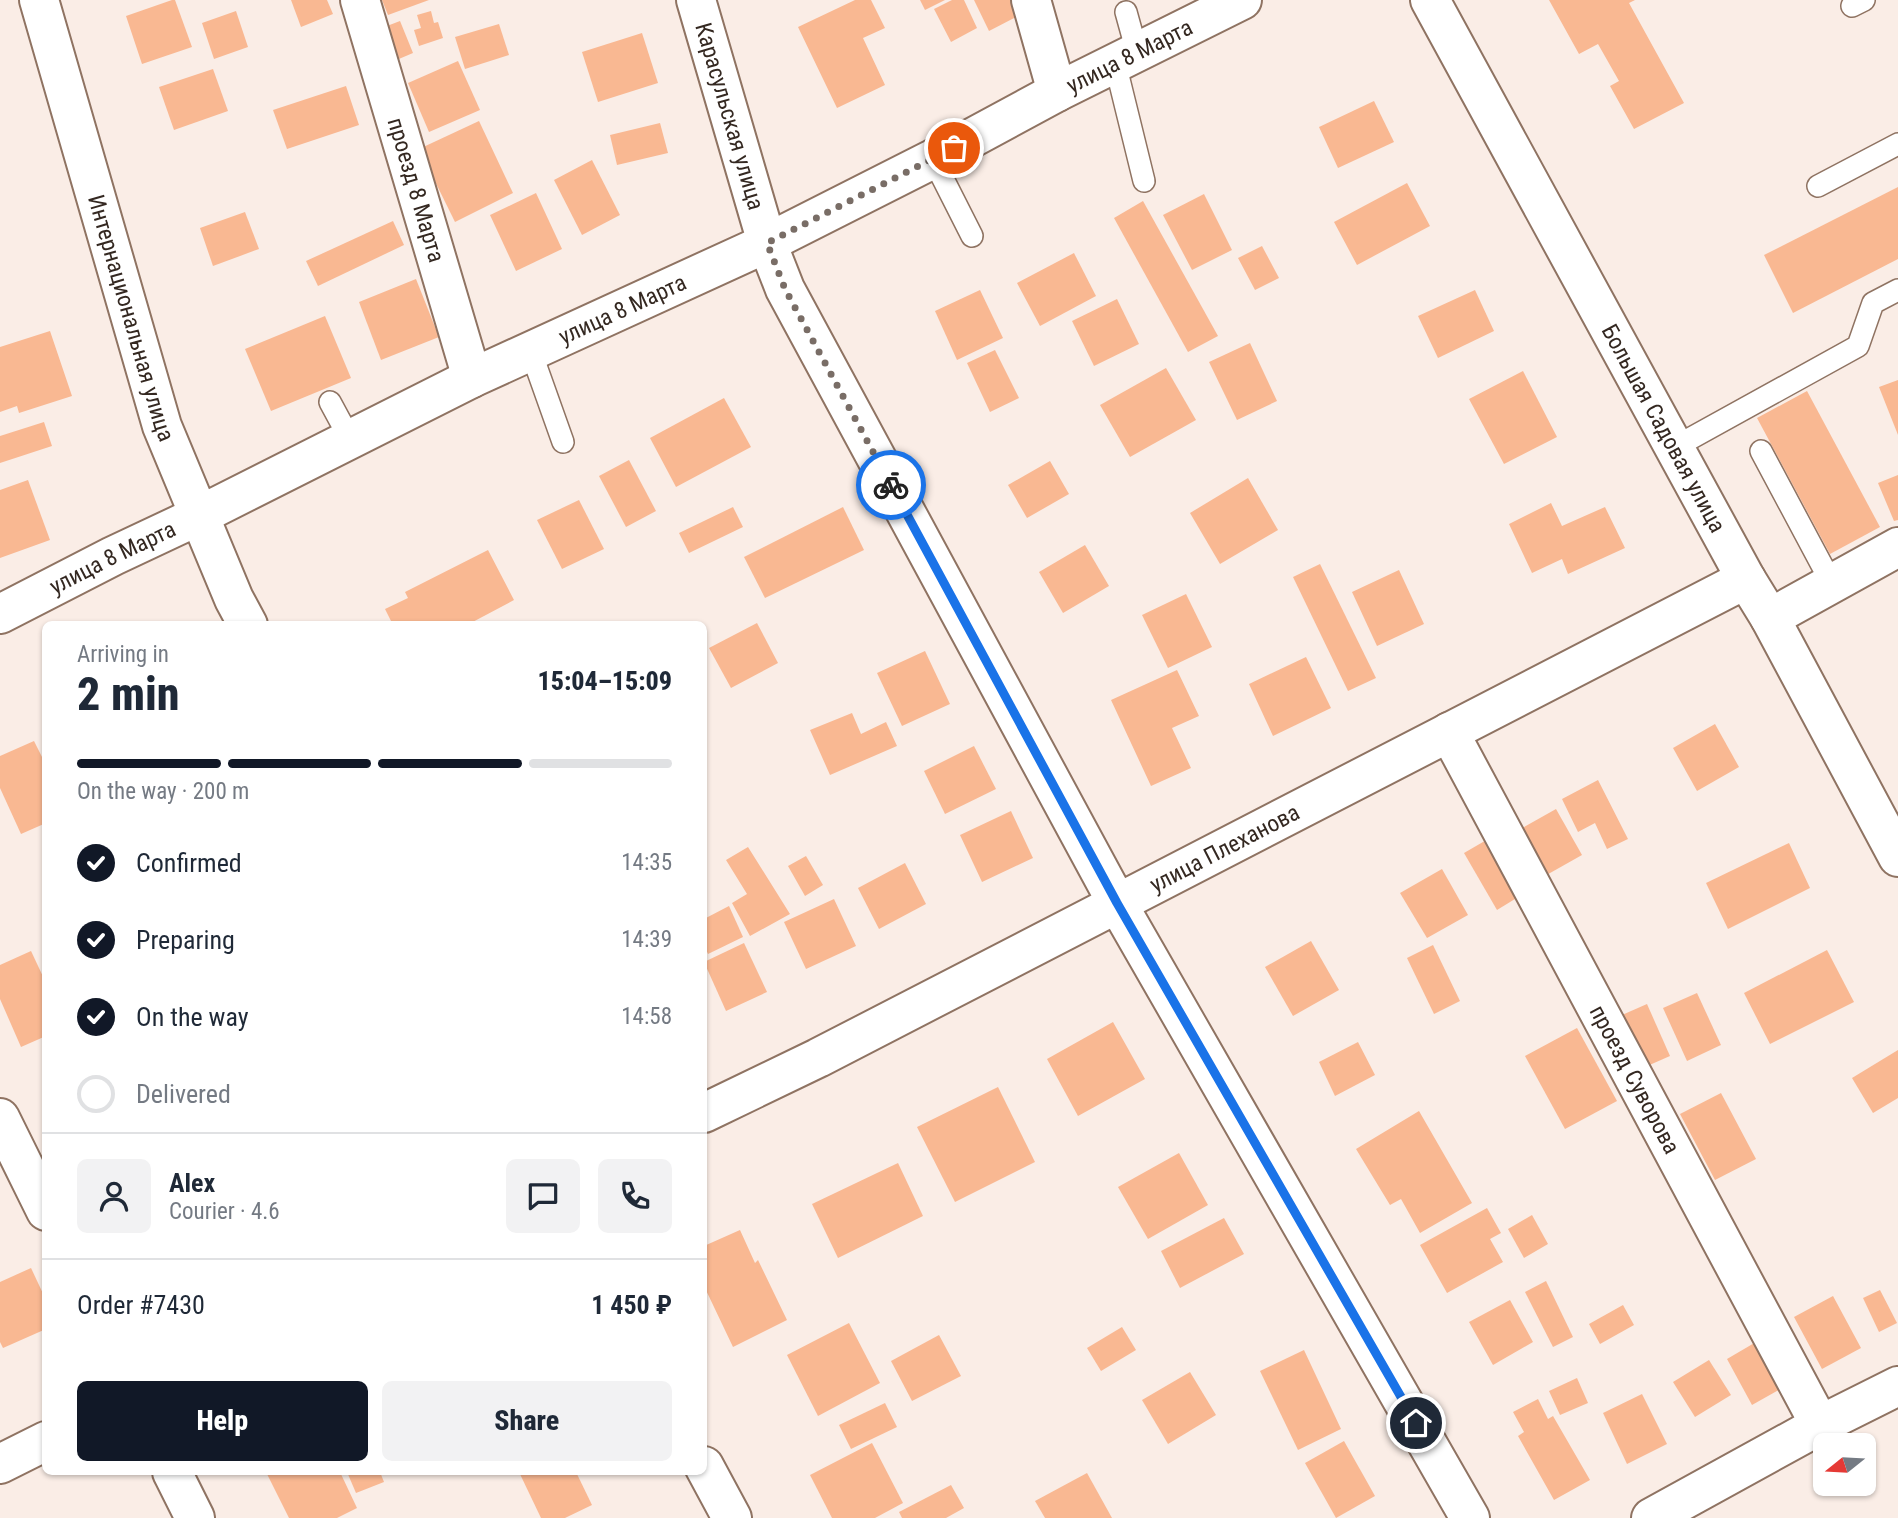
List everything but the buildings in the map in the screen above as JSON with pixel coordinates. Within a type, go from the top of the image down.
[{"type":"street","name":"Интернациональная улица","points":[[39,0],[162,426],[198,516],[246,621]]},
{"type":"street","name":"проезд 8 Марта","points":[[360,0],[472,378]]},
{"type":"street","name":"Карасульская улица","points":[[696,0],[767,243],[785,289],[1117,903],[1471,1518]]},
{"type":"street","points":[[1031,0],[1057,92]]},
{"type":"street","name":"улица 8 Марта","points":[[0,614],[472,378],[767,243],[933,159],[1057,92],[1242,0]]},
{"type":"street","name":"Большая Садовая улица","points":[[1430,0],[1746,579],[1770,618],[1898,857]]},
{"type":"street","points":[[1770,618],[1898,547]]},
{"type":"street","name":"улица Плеханова","points":[[707,1112],[818,1058],[1746,579]]},
{"type":"street","name":"проезд Суворова","points":[[1449,732],[1820,1425]]},
{"type":"street","points":[[0,1118],[42,1203]]},
{"type":"street","points":[[1651,1518],[1820,1425],[1898,1386]]},
{"type":"street","points":[[0,1464],[42,1443]]},
{"type":"street","points":[[707,1472],[732,1518]]},
{"type":"street","points":[[174,1475],[195,1518]]},
{"type":"lane","points":[[1125,12],[1126,57],[1144,181]]},
{"type":"lane","points":[[1818,186],[1898,144]]},
{"type":"lane","points":[[933,159],[972,236]]},
{"type":"lane","points":[[1675,447],[1858,346],[1873,303],[1898,290]]},
{"type":"lane","points":[[531,352],[563,442]]},
{"type":"lane","points":[[331,402],[350,439]]},
{"type":"lane","points":[[1761,451],[1832,583]]},
{"type":"way so far","points":[[891,485],[785,289],[767,243],[954,148]]},
{"type":"route","points":[[891,485],[1117,903],[1416,1423]]}]
